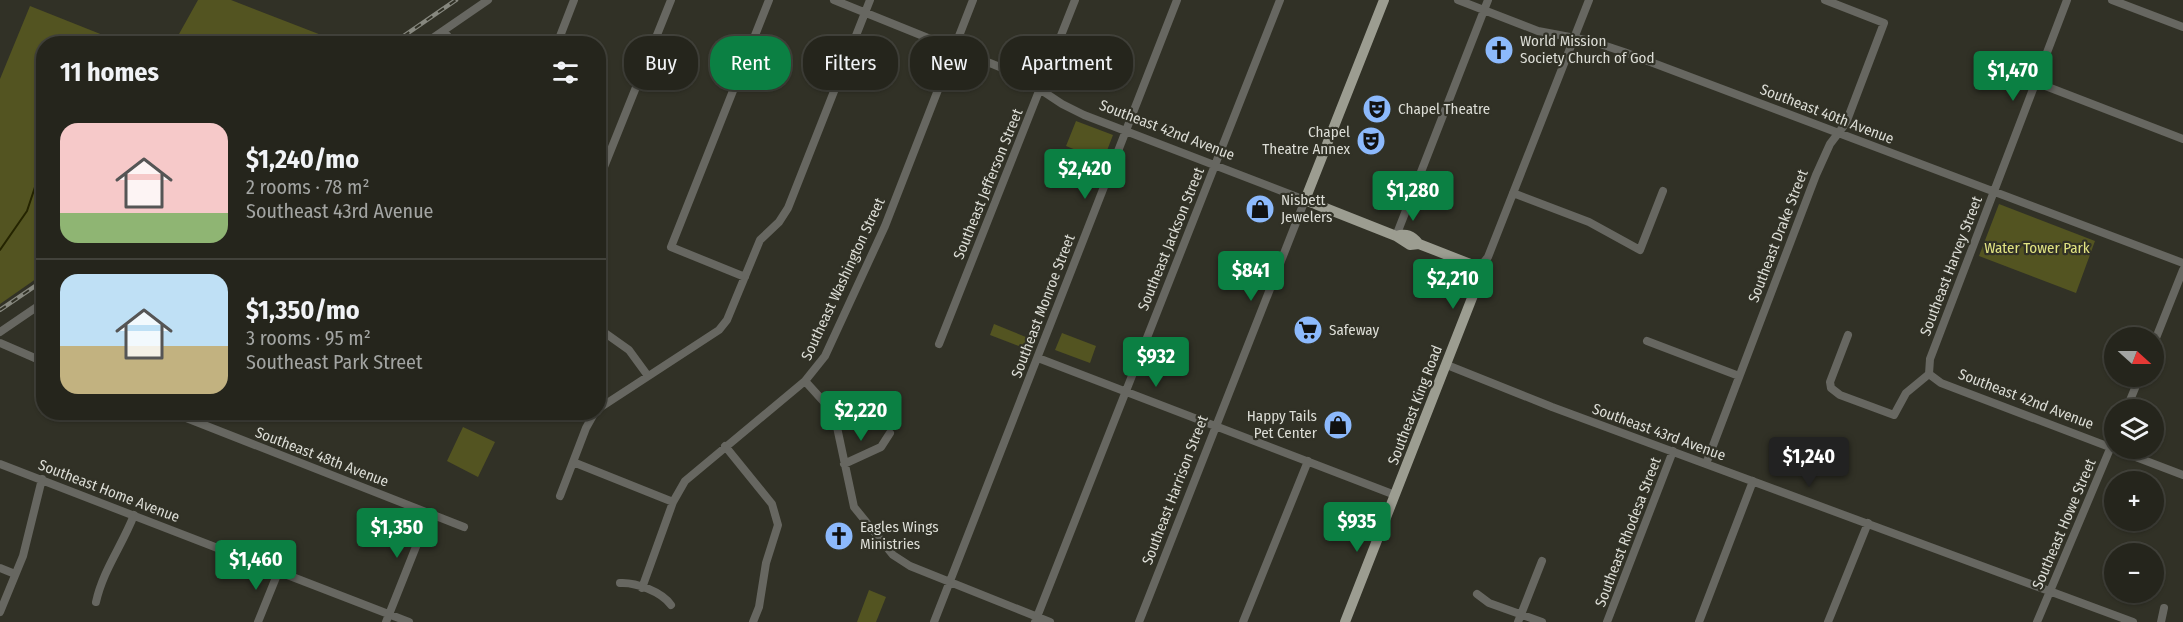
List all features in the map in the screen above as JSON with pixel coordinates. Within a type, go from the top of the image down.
[{"type":"main road","name":"Southeast Harrison Street","points":[[1305,200],[1384,0]]},
{"type":"main road","name":"Southeast 42nd Avenue","points":[[1305,200],[1396,236],[1403,234],[1414,237],[1419,244],[1479,268]]},
{"type":"main road","name":"Southeast King Road","points":[[1345,622],[1481,278],[1479,268]]},
{"type":"street","points":[[436,36],[488,0]]},
{"type":"street","points":[[559,36],[574,0]]},
{"type":"street","points":[[606,162],[671,0]]},
{"type":"street","points":[[745,277],[671,247],[769,0]]},
{"type":"street","name":"Southeast 42nd Avenue","points":[[834,0],[924,36]]},
{"type":"street","points":[[606,405],[719,330],[727,320],[760,240],[779,222],[788,208],[870,0]]},
{"type":"street","name":"Southeast Washington Street","points":[[959,36],[973,0]]},
{"type":"street","name":"Southeast Jefferson Street","points":[[1061,36],[1075,0]]},
{"type":"street","name":"Southeast Monroe Street","points":[[934,622],[1177,0]]},
{"type":"street","name":"Southeast Jackson Street","points":[[1036,620],[1280,0]]},
{"type":"street","name":"Southeast 40th Avenue","points":[[1458,0],[1538,31],[1591,41],[1624,52],[2183,263]]},
{"type":"street","points":[[1396,236],[1488,0]]},
{"type":"street","name":"Southeast King Road","points":[[1479,268],[1488,257],[1588,0]]},
{"type":"street","name":"Southeast Drake Street","points":[[1706,464],[1816,175],[1830,144],[1846,123],[1884,23],[1825,0]]},
{"type":"street","name":"Southeast Harvey Street","points":[[1929,374],[1930,359],[2067,0]]},
{"type":"street","points":[[2112,0],[2183,27]]},
{"type":"street","points":[[443,31],[448,36]]},
{"type":"street","points":[[2035,82],[2183,139]]},
{"type":"street","name":"Southeast Washington Street","points":[[642,588],[673,502],[693,471],[805,381],[825,356],[885,226],[938,90]]},
{"type":"street","name":"Southeast Jefferson Street","points":[[939,344],[1039,90]]},
{"type":"street","name":"Southeast 42nd Avenue","points":[[1043,90],[1068,107],[1305,200]]},
{"type":"street","points":[[1513,193],[1589,222],[1640,250],[1663,191]]},
{"type":"street","name":"Southeast Harrison Street","points":[[1139,622],[1305,200]]},
{"type":"street","points":[[2160,327],[2183,270]]},
{"type":"street","points":[[0,332],[36,307]]},
{"type":"street","points":[[606,334],[629,350],[648,376]]},
{"type":"street","points":[[1848,335],[1830,382],[1835,392],[1894,415],[1906,393],[1929,374]]},
{"type":"street","points":[[1647,341],[1739,376]]},
{"type":"street","points":[[0,343],[36,359]]},
{"type":"street","points":[[1038,358],[1395,495]]},
{"type":"street","name":"Southeast 43rd Avenue","points":[[1447,364],[1673,452],[2133,622]]},
{"type":"street","name":"Southeast 42nd Avenue","points":[[1929,374],[1941,383],[2104,444]]},
{"type":"street","points":[[805,381],[834,412],[854,507],[893,555],[910,566],[950,581],[1036,620],[1050,622]]},
{"type":"street","name":"Southeast 48th Avenue","points":[[191,420],[464,527]]},
{"type":"street","points":[[560,496],[591,420]]},
{"type":"street","points":[[844,464],[881,447],[890,433]]},
{"type":"street","points":[[725,446],[772,504],[777,514],[776,536],[766,563],[759,607],[753,622]]},
{"type":"street","name":"Southeast Rhodesa Street","points":[[1607,622],[1673,452]]},
{"type":"street","name":"Southeast Howe Street","points":[[2037,622],[2106,459]]},
{"type":"street","name":"Southeast 42nd Avenue","points":[[2142,459],[2183,475]]},
{"type":"street","points":[[1243,622],[1308,461]]},
{"type":"street","points":[[573,462],[673,502]]},
{"type":"street","name":"Southeast Home Avenue","points":[[0,464],[279,570],[388,618],[410,622]]},
{"type":"street","points":[[0,612],[23,556],[42,479]]},
{"type":"street","points":[[1699,622],[1754,481]]},
{"type":"street","points":[[388,618],[429,514]]},
{"type":"street","points":[[96,602],[107,568],[123,543],[134,515]]},
{"type":"street","points":[[1828,622],[1868,523]]},
{"type":"street","points":[[1520,618],[1542,561]]},
{"type":"street","points":[[0,568],[15,574]]},
{"type":"street","points":[[258,622],[279,570]]},
{"type":"street","points":[[620,583],[629,582],[666,598],[671,605]]},
{"type":"street","points":[[1476,594],[1520,618],[1542,622]]},
{"type":"street","points":[[2161,622],[2164,608]]},
{"type":"green space","points":[[198,0],[231,0],[324,36],[178,36]]},
{"type":"green space","points":[[30,6],[105,36],[36,36],[36,279],[0,304],[0,79]]},
{"type":"green space","points":[[1076,121],[1113,135],[1103,161],[1066,146]]},
{"type":"green space","name":"Water Tower Park","points":[[1999,204],[2095,241],[2076,293],[1979,256]]},
{"type":"green space","points":[[994,324],[1033,340],[1029,350],[990,335]]},
{"type":"green space","points":[[1062,333],[1096,346],[1090,363],[1055,350]]},
{"type":"green space","points":[[463,427],[495,442],[478,477],[447,461]]},
{"type":"green space","points":[[869,590],[886,597],[876,622],[857,622]]},
{"type":"waterway","points":[[0,250],[27,211],[36,184]]},
{"type":"railway","points":[[404,36],[456,0]]},
{"type":"railway","points":[[0,310],[36,285]]},
{"type":"place","name":"World Mission Society Church of God","points":[[1499,50]]},
{"type":"place","name":"Chapel Theatre","points":[[1377,109]]},
{"type":"place","name":"Chapel Theatre Annex","points":[[1371,141]]},
{"type":"place","name":"Nisbett Jewelers","points":[[1260,209]]},
{"type":"place","name":"Safeway","points":[[1308,330]]},
{"type":"place","name":"Happy Tails Pet Center","points":[[1338,425]]},
{"type":"place","name":"Eagles Wings Ministries","points":[[839,536]]}]
